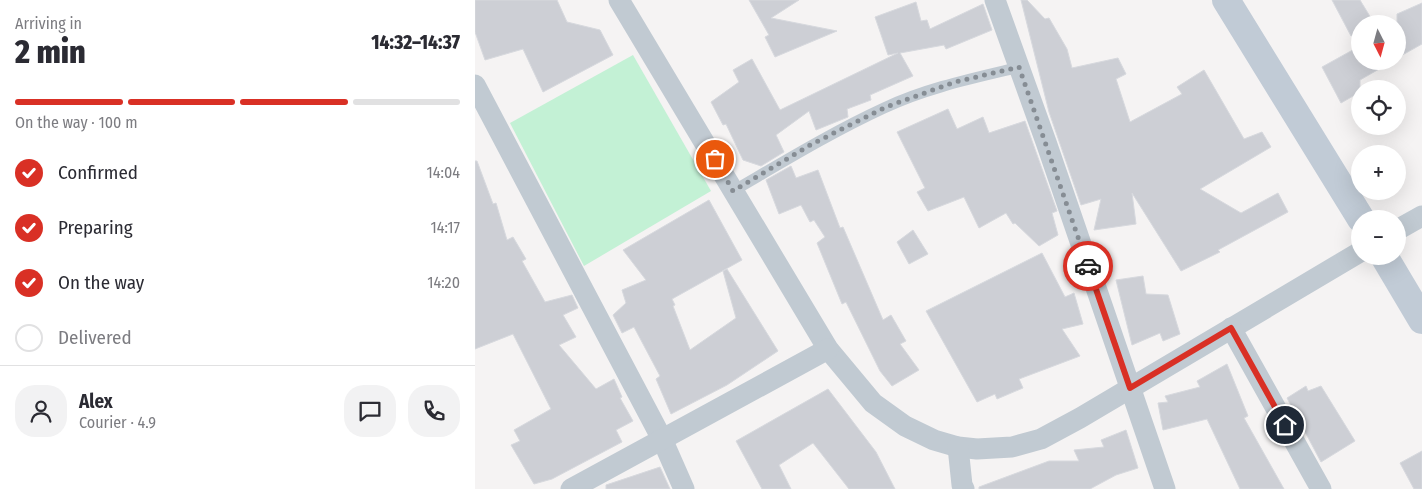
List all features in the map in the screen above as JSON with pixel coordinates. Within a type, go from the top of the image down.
[{"type":"street","points":[[619,0],[828,349],[873,402],[905,426],[935,440],[977,450],[1012,447],[1041,439],[1080,418],[1351,257]]},
{"type":"street","points":[[995,0],[1165,489]]},
{"type":"street","points":[[1226,0],[1355,210]]},
{"type":"street","points":[[475,86],[662,439],[684,489]]},
{"type":"street","points":[[1406,225],[1422,216]]},
{"type":"street","points":[[1389,265],[1422,320]]},
{"type":"street","points":[[1231,328],[1321,489]]},
{"type":"street","points":[[571,489],[828,349]]},
{"type":"street","points":[[958,447],[961,485],[964,489]]},
{"type":"lane","points":[[733,191],[812,144],[886,107],[955,82],[1019,67]]},
{"type":"green space","points":[[633,55],[711,191],[584,266],[510,123]]},
{"type":"building","points":[[475,0],[557,0],[567,22],[600,30],[613,55],[543,92],[523,49],[485,60],[475,32]]},
{"type":"building","points":[[749,0],[799,0],[771,18],[837,31],[775,57],[765,37],[769,35]]},
{"type":"building","points":[[1021,0],[1027,0],[1045,19],[1049,18],[1067,49],[1072,68],[1118,58],[1126,74],[1116,79],[1130,122],[1182,94],[1177,87],[1204,70],[1244,139],[1262,132],[1271,147],[1200,189],[1241,213],[1278,193],[1288,212],[1218,250],[1220,252],[1181,271],[1132,193],[1136,224],[1094,230],[1101,199],[1081,205],[1049,112]]},
{"type":"building","points":[[1332,0],[1360,0],[1369,15],[1351,15],[1351,36]]},
{"type":"building","points":[[916,2],[921,21],[927,20],[930,29],[983,4],[992,30],[946,49],[944,45],[900,53],[913,76],[870,95],[871,100],[847,109],[848,117],[816,130],[809,111],[776,135],[784,152],[761,166],[743,160],[726,124],[723,125],[711,102],[739,82],[733,70],[752,59],[780,110],[898,53],[888,55],[875,17]]},
{"type":"building","points":[[1422,3],[1422,44],[1406,53],[1406,15],[1397,14]]},
{"type":"building","points":[[1351,51],[1351,70],[1377,70],[1360,80],[1351,80],[1351,97],[1341,103],[1322,67]]},
{"type":"building","points":[[948,109],[957,129],[983,117],[989,133],[1025,121],[1057,211],[1052,213],[1058,235],[1039,246],[1015,223],[1013,224],[1006,213],[979,228],[964,197],[928,211],[917,192],[925,188],[897,132]]},
{"type":"building","points":[[475,161],[477,161],[493,204],[496,203],[507,240],[513,237],[526,259],[522,261],[545,302],[572,295],[578,308],[563,315],[576,337],[559,345],[596,389],[614,379],[622,397],[620,398],[633,421],[616,430],[622,442],[552,479],[534,484],[511,445],[520,441],[514,430],[551,409],[513,334],[475,349]]},
{"type":"building","points":[[791,166],[796,178],[818,170],[840,228],[843,227],[883,320],[891,315],[906,341],[900,344],[919,370],[892,386],[880,371],[846,302],[842,304],[817,243],[825,237],[814,220],[810,222],[801,205],[779,214],[766,180]]},
{"type":"building","points":[[709,200],[742,260],[672,299],[690,350],[736,318],[723,271],[727,269],[778,351],[727,385],[671,414],[656,379],[660,376],[634,327],[622,333],[613,315],[626,303],[622,290],[646,280],[623,250]]},
{"type":"building","points":[[913,230],[928,254],[909,264],[897,242]]},
{"type":"building","points":[[1042,253],[1065,297],[1074,293],[1083,324],[1062,329],[1080,356],[1019,379],[1023,388],[997,399],[995,394],[977,402],[926,311]]},
{"type":"building","points":[[1143,276],[1146,294],[1168,295],[1180,334],[1163,341],[1160,333],[1132,345],[1116,280]]},
{"type":"building","points":[[1227,364],[1248,416],[1244,418],[1284,489],[1240,489],[1207,419],[1163,430],[1158,403],[1168,402],[1165,396],[1200,387],[1197,381]]},
{"type":"building","points":[[1306,386],[1308,391],[1321,386],[1355,441],[1321,462],[1287,398]]},
{"type":"building","points":[[828,389],[876,452],[895,489],[849,489],[813,443],[779,465],[791,489],[762,489],[736,441]]},
{"type":"building","points":[[1126,430],[1138,468],[1116,475],[1090,489],[979,489],[979,487],[1049,461],[1079,461],[1074,450],[1104,447],[1101,440]]},
{"type":"building","points":[[1422,451],[1422,489],[1414,489],[1400,463]]},
{"type":"building","points":[[660,467],[670,489],[606,489],[606,485]]},
{"type":"way so far","points":[[715,159],[733,191],[812,144],[886,107],[955,82],[1019,67],[1088,266]]},
{"type":"route","points":[[1088,266],[1130,388],[1231,328],[1285,425]]}]
